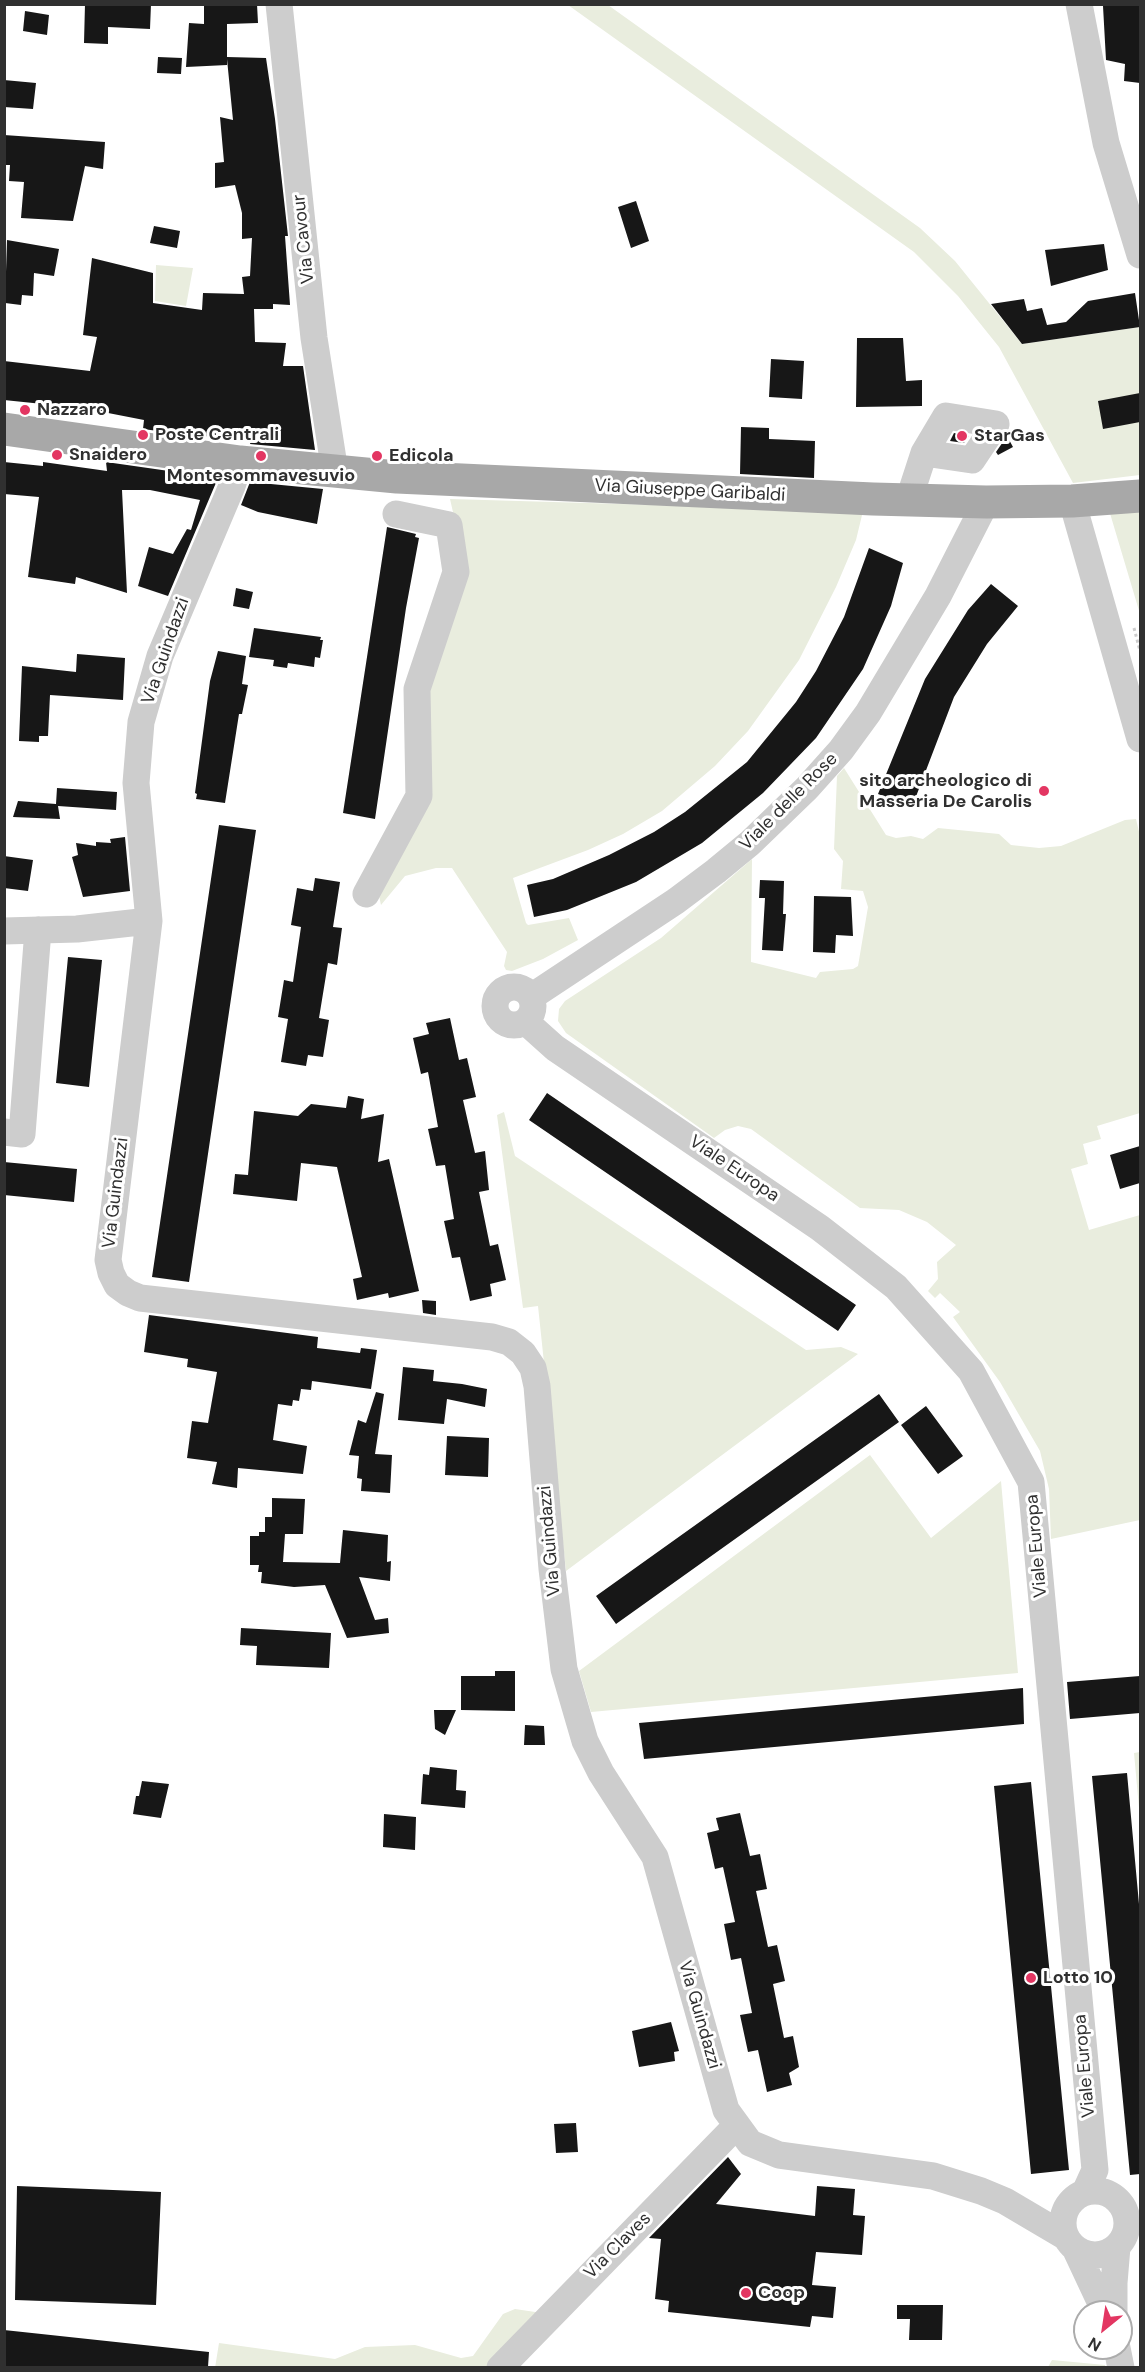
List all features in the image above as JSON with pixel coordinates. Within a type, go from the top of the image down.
[{"type":"main road","name":"Via Giuseppe Garibaldi","points":[[4,429],[240,462],[409,478],[986,502],[1072,501],[1140,496]]},
{"type":"street","name":"Via Cavour","points":[[279,4],[314,338],[335,472]]},
{"type":"street","points":[[1080,4],[1106,143],[1140,255]]},
{"type":"street","points":[[909,499],[924,453]]},
{"type":"street","name":"Via Guindazzi","points":[[240,462],[160,656],[141,722],[135,783],[149,921],[108,1260],[111,1273],[117,1285],[140,1298],[492,1337],[509,1342],[523,1353],[533,1368],[537,1386],[552,1569],[564,1669],[585,1741],[601,1773],[655,1857],[726,2110],[750,2143],[779,2155],[933,2176],[1005,2201],[1070,2243]]},
{"type":"street","points":[[1072,501],[1140,740]]},
{"type":"street","name":"Viale delle Rose","points":[[528,1009],[716,872],[807,789],[841,750],[868,713],[938,596],[986,502]]},
{"type":"street","points":[[366,894],[419,796],[417,689],[456,572],[449,525],[396,514]]},
{"type":"street","points":[[4,931],[77,929],[149,921]]},
{"type":"street","points":[[4,1132],[22,1134],[38,930]]},
{"type":"street","name":"Viale Europa","points":[[528,1009],[555,1048],[820,1228],[896,1287],[971,1371],[1031,1482],[1103,2194]]},
{"type":"street","name":"Via Claves","points":[[500,2367],[737,2125]]},
{"type":"street","points":[[1099,2300],[1070,2243],[1063,2220],[1103,2194]]},
{"type":"street","points":[[1005,2201],[1103,2194],[1125,2212],[1128,2224],[1127,2238],[1114,2283],[1114,2300]]},
{"type":"street","points":[[1070,2243],[1085,2254],[1096,2256],[1108,2253],[1127,2238]]},
{"type":"shaded area","points":[[568,5],[608,5],[920,228],[955,261],[1022,344],[1140,327],[1140,475],[1073,483],[999,347],[958,296],[914,252]]},
{"type":"shaded area","points":[[156,265],[193,268],[186,306],[155,301]]},
{"type":"shaded area","points":[[450,499],[863,511],[856,540],[836,587],[799,660],[748,731],[715,766],[662,811],[623,834],[588,850],[513,878],[528,925],[569,918],[578,940],[543,959],[512,971],[506,970],[504,966],[507,952],[452,868],[436,868],[405,876],[381,905],[378,891],[418,815],[424,680],[455,521]]},
{"type":"shaded area","points":[[1140,507],[1140,614],[1109,510]]},
{"type":"shaded area","points":[[844,768],[886,835],[896,838],[911,836],[923,839],[938,828],[999,834],[1011,845],[1039,848],[1061,846],[1125,820],[1136,819],[1140,836],[1140,1113],[1097,1126],[1101,1139],[1083,1144],[1088,1164],[1071,1169],[1089,1230],[1140,1215],[1140,1520],[1051,1539],[1049,1489],[1040,1451],[1000,1382],[953,1317],[960,1312],[940,1293],[935,1298],[928,1291],[938,1279],[937,1262],[956,1245],[927,1222],[899,1210],[860,1208],[751,1129],[738,1126],[725,1130],[714,1138],[566,1033],[558,1021],[559,1009],[565,1001],[661,938],[752,859],[751,962],[816,978],[820,972],[853,969],[858,966],[868,907],[863,891],[841,889],[843,861],[834,849],[837,776]]},
{"type":"shaded area","points":[[504,1112],[515,1156],[806,1350],[841,1347],[858,1354],[566,1571],[538,1306],[523,1308],[497,1115]]},
{"type":"shaded area","points":[[870,1455],[931,1538],[1001,1481],[1018,1673],[591,1712],[579,1671]]},
{"type":"shaded area","points":[[1140,1752],[1140,1819],[1134,1753]]},
{"type":"shaded area","points":[[515,2309],[542,2313],[496,2367],[215,2368],[219,2343],[335,2359],[365,2347],[415,2345],[461,2358],[473,2356],[503,2314]]},
{"type":"shaded area","points":[[1052,2360],[1105,2365],[1105,2367],[1048,2367]]},
{"type":"building","points":[[85,4],[151,4],[150,29],[108,27],[108,44],[84,43]]},
{"type":"building","points":[[204,4],[257,4],[258,23],[227,24],[227,57],[266,58],[288,236],[285,236],[290,305],[273,304],[273,309],[254,309],[255,342],[286,343],[283,366],[303,366],[315,450],[250,444],[252,437],[195,436],[143,429],[144,420],[62,404],[62,406],[4,400],[4,361],[90,371],[97,337],[83,335],[92,258],[153,273],[153,303],[202,310],[203,293],[244,294],[242,277],[250,276],[252,238],[242,239],[242,213],[235,185],[215,188],[215,163],[224,162],[220,117],[233,120],[227,59],[227,65],[186,67],[189,23],[204,24]]},
{"type":"building","points":[[1110,4],[1139,4],[1140,83],[1124,81],[1125,64],[1106,60],[1103,6],[1110,6]]},
{"type":"building","points":[[25,11],[49,15],[47,35],[23,31]]},
{"type":"building","points":[[158,57],[182,58],[181,74],[157,73]]},
{"type":"building","points":[[4,80],[36,83],[33,109],[4,107]]},
{"type":"building","points":[[4,135],[105,142],[103,169],[85,166],[73,221],[21,218],[24,182],[9,181],[10,165],[4,165]]},
{"type":"building","points":[[636,201],[649,241],[631,248],[618,207]]},
{"type":"building","points":[[154,226],[180,231],[177,248],[150,243]]},
{"type":"building","points":[[7,240],[59,249],[54,276],[34,273],[33,296],[22,295],[21,305],[5,303]]},
{"type":"building","points":[[1104,244],[1108,270],[1051,286],[1045,250]]},
{"type":"building","points":[[1135,293],[1140,327],[1022,344],[991,304],[1024,299],[1027,311],[1042,308],[1047,325],[1066,322],[1088,301]]},
{"type":"building","points":[[857,338],[903,338],[906,381],[922,380],[922,406],[856,407]]},
{"type":"building","points":[[771,359],[804,361],[802,399],[769,397]]},
{"type":"building","points":[[1140,393],[1140,422],[1103,429],[1098,401]]},
{"type":"building","points":[[741,427],[769,428],[769,439],[815,441],[814,478],[740,474]]},
{"type":"building","points":[[954,433],[969,436],[964,443],[950,441]]},
{"type":"building","points":[[1007,436],[1013,447],[998,455],[996,452]]},
{"type":"building","points":[[4,462],[43,466],[43,462],[107,471],[106,462],[218,478],[168,596],[138,586],[149,547],[173,554],[187,529],[191,530],[200,500],[150,490],[122,490],[127,593],[76,577],[75,584],[28,577],[39,497],[4,494]]},
{"type":"building","points":[[250,482],[323,489],[317,524],[258,512],[241,505]]},
{"type":"building","points":[[387,527],[416,534],[415,537],[419,538],[406,608],[375,819],[343,813]]},
{"type":"building","points":[[869,548],[903,563],[891,606],[863,669],[816,738],[763,793],[702,843],[636,882],[567,910],[534,917],[527,885],[553,879],[609,855],[654,832],[685,812],[747,762],[796,702],[816,671],[844,617]]},
{"type":"building","points":[[991,584],[1018,606],[987,644],[954,697],[912,807],[878,794],[925,679],[968,610]]},
{"type":"building","points":[[236,588],[253,592],[249,609],[233,606]]},
{"type":"building","points":[[254,628],[321,637],[320,640],[323,640],[320,658],[315,657],[314,667],[288,663],[287,668],[273,666],[274,660],[249,657]]},
{"type":"building","points":[[218,651],[246,656],[242,684],[248,685],[242,714],[239,714],[225,803],[196,799],[197,794],[195,793],[210,681]]},
{"type":"building","points":[[77,654],[125,658],[123,700],[50,695],[48,736],[39,736],[39,742],[19,741],[22,666],[76,672]]},
{"type":"building","points":[[57,788],[117,792],[116,810],[58,806],[60,819],[13,817],[18,801],[56,804]]},
{"type":"building","points":[[219,825],[256,830],[189,1282],[152,1277]]},
{"type":"building","points":[[125,837],[130,891],[83,897],[72,857],[78,855],[76,843],[96,846],[96,842],[111,843],[110,839]]},
{"type":"building","points":[[4,856],[33,860],[28,891],[4,888]]},
{"type":"building","points":[[315,878],[340,882],[333,927],[342,928],[337,965],[328,963],[319,1018],[329,1020],[323,1057],[308,1055],[306,1066],[281,1062],[288,1019],[278,1017],[284,980],[293,982],[301,927],[291,925],[297,888],[313,891]]},
{"type":"building","points":[[760,880],[784,881],[783,914],[786,914],[783,951],[762,950],[765,898],[759,898]]},
{"type":"building","points":[[814,896],[851,897],[853,936],[836,935],[835,953],[813,952]]},
{"type":"building","points":[[68,957],[102,960],[89,1087],[56,1083]]},
{"type":"building","points":[[450,1018],[459,1060],[467,1058],[476,1097],[463,1100],[475,1153],[485,1151],[489,1190],[479,1192],[490,1246],[498,1244],[506,1280],[490,1284],[492,1296],[470,1301],[460,1257],[452,1258],[444,1221],[454,1219],[445,1165],[436,1166],[428,1129],[438,1127],[428,1072],[421,1074],[413,1038],[429,1034],[426,1023]]},
{"type":"building","points":[[547,1093],[856,1305],[838,1331],[529,1120]]},
{"type":"building","points":[[348,1096],[364,1099],[361,1119],[384,1114],[378,1162],[389,1159],[419,1291],[389,1298],[388,1293],[357,1300],[353,1279],[362,1277],[337,1167],[301,1163],[297,1201],[233,1194],[235,1174],[248,1175],[254,1111],[298,1116],[311,1104],[346,1108]]},
{"type":"building","points":[[1140,1146],[1140,1183],[1120,1189],[1110,1155]]},
{"type":"building","points":[[4,1162],[77,1169],[74,1202],[4,1195]]},
{"type":"building","points":[[422,1300],[436,1301],[436,1315],[423,1313]]},
{"type":"building","points":[[149,1315],[318,1337],[317,1348],[360,1353],[361,1348],[377,1350],[371,1389],[312,1381],[311,1390],[301,1389],[299,1401],[293,1400],[292,1406],[278,1404],[273,1440],[307,1446],[303,1474],[238,1468],[237,1488],[212,1484],[217,1462],[187,1458],[192,1421],[208,1423],[217,1372],[187,1367],[188,1359],[144,1352]]},
{"type":"building","points":[[403,1367],[434,1370],[433,1381],[487,1389],[485,1407],[447,1399],[444,1424],[398,1420]]},
{"type":"building","points":[[376,1392],[384,1394],[375,1454],[392,1455],[390,1493],[361,1491],[362,1479],[357,1478],[359,1456],[349,1455],[358,1420],[366,1423]]},
{"type":"building","points":[[879,1394],[899,1422],[616,1624],[596,1596]]},
{"type":"building","points":[[926,1406],[963,1456],[938,1474],[901,1425]]},
{"type":"building","points":[[447,1436],[489,1438],[488,1477],[445,1475]]},
{"type":"building","points":[[272,1498],[305,1499],[303,1534],[285,1534],[283,1562],[340,1563],[343,1530],[388,1535],[387,1562],[391,1561],[390,1581],[359,1577],[375,1620],[388,1618],[389,1633],[347,1638],[325,1585],[294,1587],[261,1583],[262,1572],[258,1572],[259,1565],[250,1565],[250,1536],[259,1536],[259,1532],[265,1532],[265,1517],[272,1517]]},
{"type":"building","points":[[241,1628],[331,1633],[329,1668],[256,1665],[257,1646],[240,1645]]},
{"type":"building","points":[[495,1671],[515,1671],[515,1711],[461,1710],[461,1676],[495,1676]]},
{"type":"building","points":[[1140,1676],[1140,1713],[1070,1719],[1067,1682]]},
{"type":"building","points":[[1023,1688],[1024,1724],[644,1759],[639,1723]]},
{"type":"building","points":[[434,1710],[456,1710],[445,1735],[435,1729]]},
{"type":"building","points":[[525,1725],[544,1726],[545,1745],[524,1745]]},
{"type":"building","points":[[430,1767],[457,1770],[456,1790],[466,1791],[465,1808],[421,1804],[423,1774],[429,1775]]},
{"type":"building","points":[[1127,1773],[1140,1915],[1140,2174],[1130,2175],[1092,1776]]},
{"type":"building","points":[[142,1781],[169,1784],[161,1818],[133,1814],[136,1796],[139,1796]]},
{"type":"building","name":"Lotto 10","points":[[1031,1782],[1069,2170],[1031,2174],[994,1786]]},
{"type":"building","points":[[740,1813],[750,1856],[760,1854],[767,1889],[756,1891],[768,1947],[777,1945],[785,1981],[773,1984],[784,2038],[793,2036],[799,2067],[789,2073],[792,2085],[767,2092],[758,2050],[748,2052],[740,2015],[752,2013],[741,1958],[731,1960],[724,1924],[735,1922],[723,1867],[715,1869],[707,1833],[719,1830],[716,1818]]},
{"type":"building","points":[[384,1814],[416,1817],[415,1850],[383,1847]]},
{"type":"building","points":[[671,2022],[679,2051],[674,2052],[675,2061],[639,2067],[632,2031]]},
{"type":"building","points":[[576,2123],[578,2152],[556,2153],[554,2124]]},
{"type":"building","points":[[728,2157],[741,2174],[716,2204],[815,2216],[817,2186],[855,2189],[853,2215],[865,2216],[862,2255],[816,2252],[812,2285],[836,2287],[833,2318],[812,2316],[810,2327],[668,2312],[669,2301],[655,2299],[661,2239],[649,2238]]},
{"type":"building","points":[[17,2186],[161,2192],[156,2305],[15,2300]]},
{"type":"building","points":[[897,2305],[943,2305],[942,2340],[909,2340],[910,2319],[897,2319]]},
{"type":"building","points":[[4,2330],[209,2352],[208,2367],[4,2367]]},
{"type":"place","name":"Nazzaro","points":[[25,410]]},
{"type":"place","name":"Poste Centrali","points":[[143,435]]},
{"type":"place","name":"StarGas","points":[[962,436]]},
{"type":"place","name":"Snaidero","points":[[57,455]]},
{"type":"place","name":"Montesommavesuvio","points":[[261,456]]},
{"type":"place","name":"Edicola","points":[[377,456]]},
{"type":"place","name":"sito archeologico di Masseria De Carolis","points":[[1044,791]]},
{"type":"place","name":"Lotto 10","points":[[1031,1978]]},
{"type":"place","name":"Coop","points":[[746,2293]]}]
